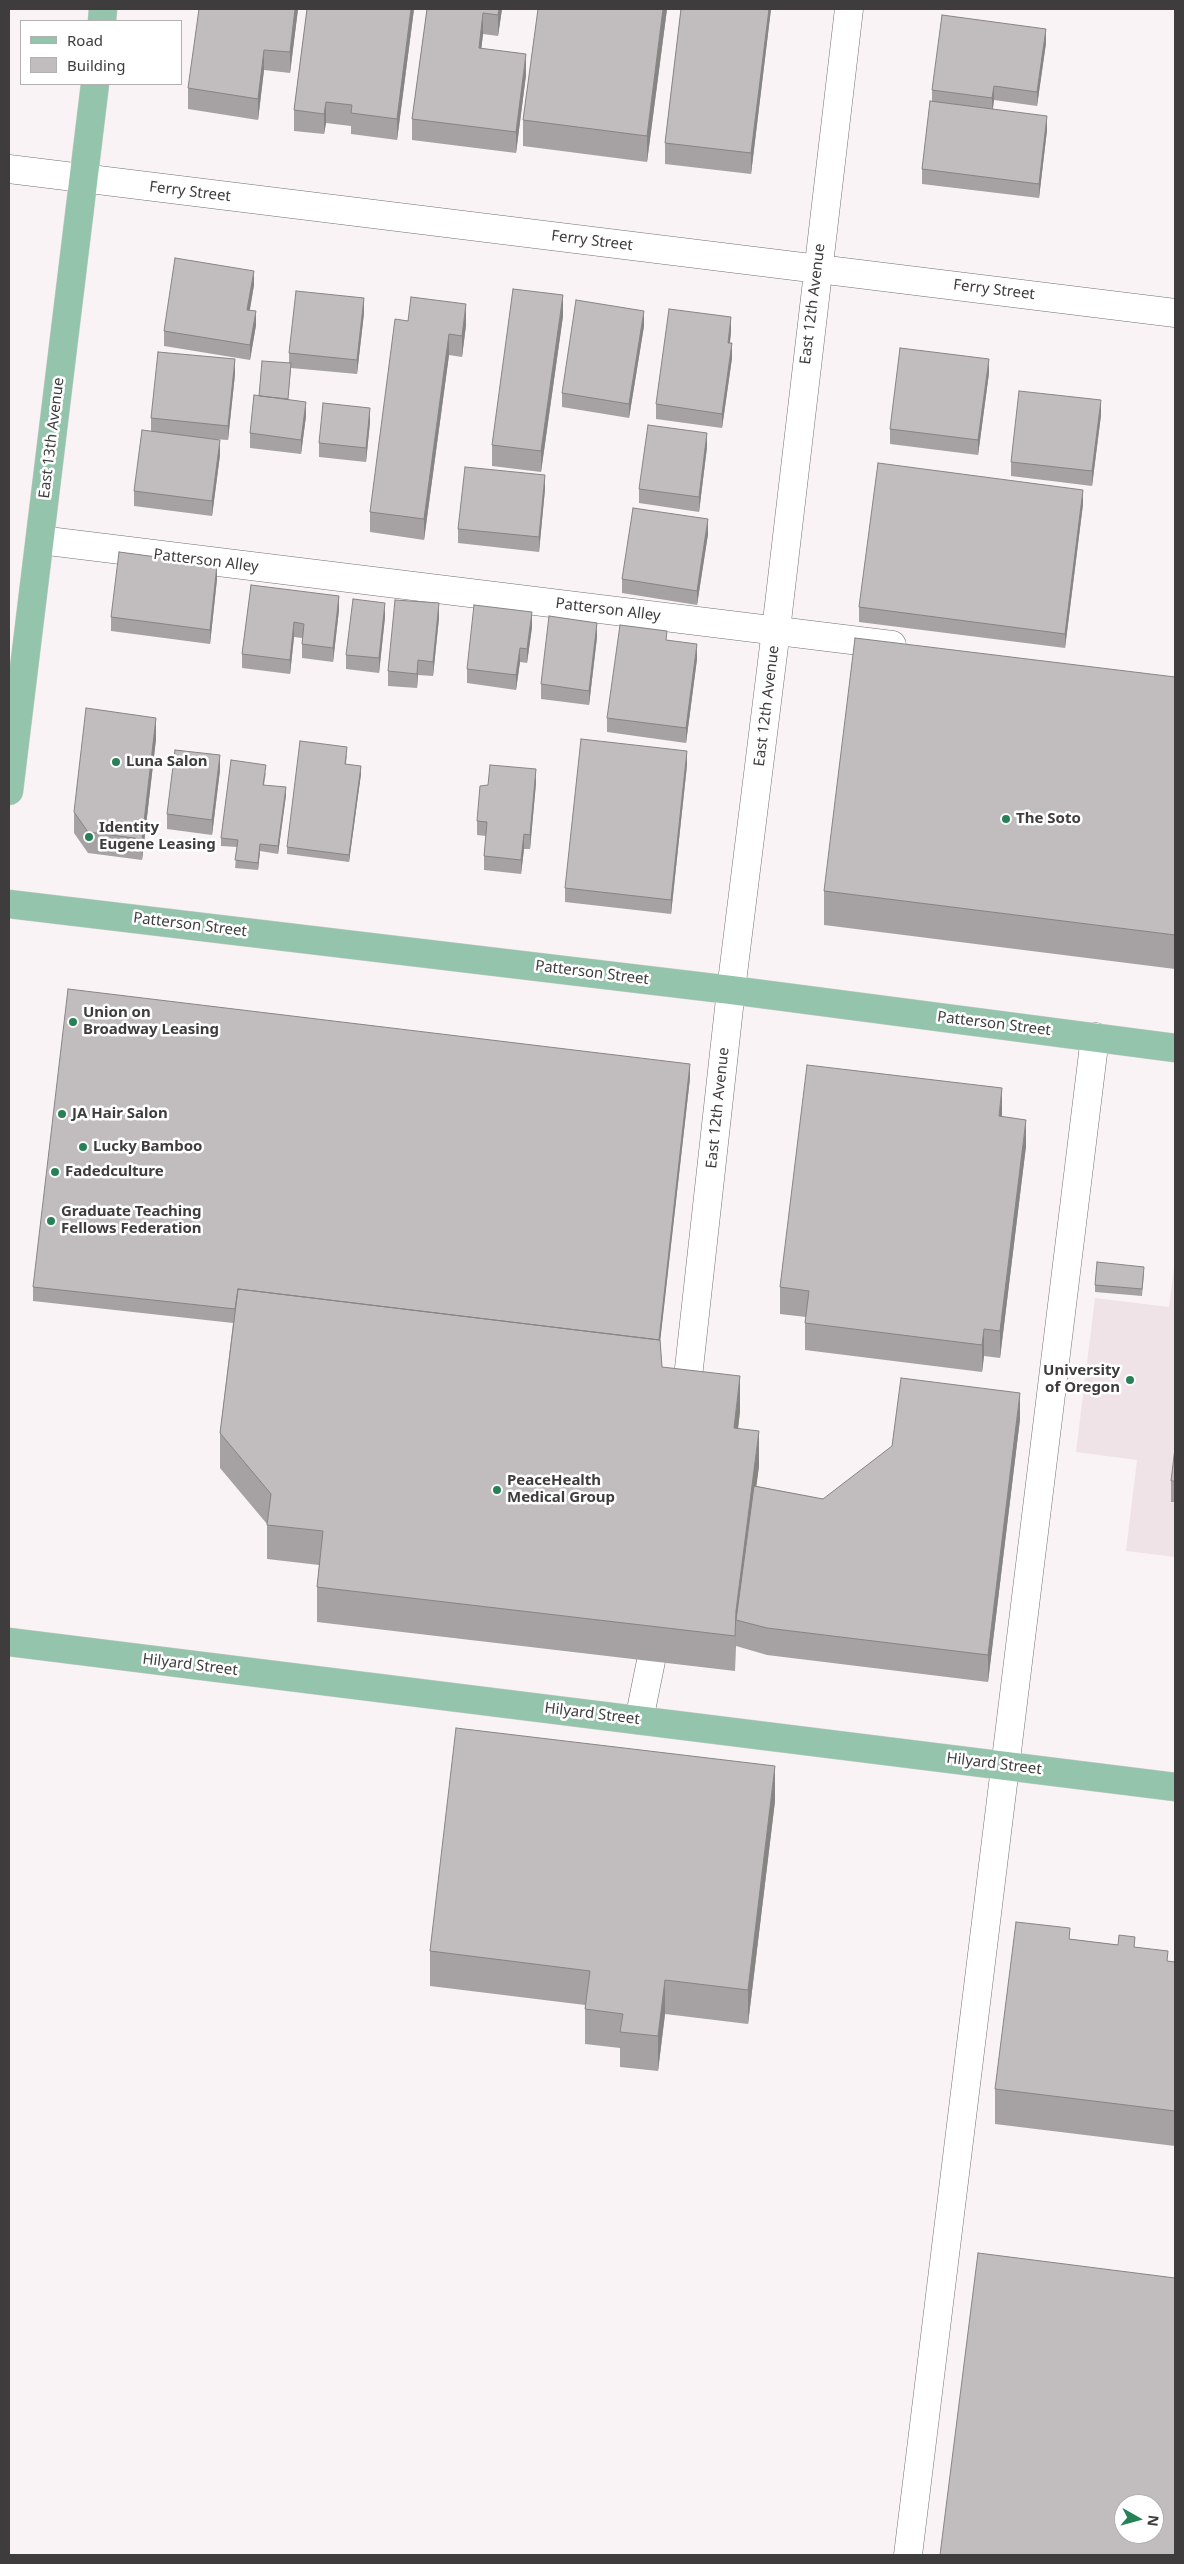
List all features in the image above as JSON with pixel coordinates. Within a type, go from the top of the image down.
[{"type":"main road","name":"East 13th Avenue","points":[[9,791],[95,85]]},
{"type":"main road","name":"Patterson Street","points":[[9,904],[731,990],[1175,1048]]},
{"type":"main road","name":"Hilyard Street","points":[[9,1642],[1175,1787]]},
{"type":"street","name":"East 12th Avenue","points":[[685,1404],[731,990],[776,630],[848,9]]},
{"type":"street","name":"Ferry Street","points":[[9,169],[1175,312]]},
{"type":"street","name":"Patterson Alley","points":[[40,540],[921,648]]},
{"type":"street","points":[[908,2555],[1095,1037]]},
{"type":"street","points":[[639,1720],[652,1661]]},
{"type":"shaded area","name":"University of Oregon","points":[[1175,1259],[1175,1557],[1126,1551],[1137,1460],[1076,1452],[1095,1298],[1169,1307]]},
{"type":"building","points":[[199,9],[295,9],[290,52],[264,50],[258,99],[188,88]]},
{"type":"building","points":[[307,9],[411,9],[397,119],[351,113],[352,105],[326,102],[324,114],[294,110]]},
{"type":"building","points":[[427,9],[499,9],[498,15],[483,13],[479,48],[526,54],[516,132],[412,119]]},
{"type":"building","points":[[538,9],[663,9],[647,136],[523,120]]},
{"type":"building","points":[[681,9],[769,9],[751,153],[665,143]]},
{"type":"building","points":[[942,15],[1046,29],[1037,92],[994,86],[992,98],[932,90]]},
{"type":"building","points":[[930,101],[1047,116],[1039,184],[922,169]]},
{"type":"building","points":[[175,258],[254,271],[247,310],[256,311],[250,345],[164,331]]},
{"type":"building","points":[[513,289],[563,295],[541,451],[492,445]]},
{"type":"building","points":[[296,291],[364,298],[357,360],[289,353]]},
{"type":"building","points":[[411,297],[466,304],[462,336],[449,334],[424,519],[370,512],[395,319],[408,321]]},
{"type":"building","points":[[576,300],[644,311],[629,404],[562,393]]},
{"type":"building","points":[[669,309],[731,317],[728,343],[732,343],[722,414],[656,404]]},
{"type":"building","points":[[900,348],[989,359],[978,440],[890,429]]},
{"type":"building","points":[[158,352],[235,359],[228,426],[151,418]]},
{"type":"building","points":[[262,361],[291,363],[288,399],[259,396]]},
{"type":"building","points":[[1019,391],[1101,400],[1092,471],[1011,462]]},
{"type":"building","points":[[254,395],[306,402],[301,440],[250,433]]},
{"type":"building","points":[[323,403],[370,408],[366,448],[319,443]]},
{"type":"building","points":[[648,425],[707,433],[699,497],[639,489]]},
{"type":"building","points":[[142,430],[220,440],[212,501],[134,491]]},
{"type":"building","points":[[878,463],[1083,490],[1065,634],[859,607]]},
{"type":"building","points":[[465,467],[545,475],[539,537],[458,529]]},
{"type":"building","points":[[633,508],[708,519],[697,591],[622,579]]},
{"type":"building","points":[[119,552],[217,565],[210,630],[111,617]]},
{"type":"building","points":[[251,585],[339,596],[333,648],[302,644],[304,624],[294,622],[290,660],[242,654]]},
{"type":"building","points":[[353,599],[385,603],[379,658],[346,655]]},
{"type":"building","points":[[395,600],[439,603],[433,662],[418,660],[417,674],[388,671]]},
{"type":"building","points":[[474,605],[532,612],[527,649],[520,648],[516,675],[467,669]]},
{"type":"building","points":[[549,616],[597,623],[589,691],[541,684]]},
{"type":"building","points":[[620,625],[667,631],[666,640],[697,644],[686,728],[607,718]]},
{"type":"building","name":"The Soto","points":[[855,638],[1175,677],[1175,935],[824,891]]},
{"type":"building","points":[[86,708],[156,718],[142,839],[88,832],[74,812]]},
{"type":"building","points":[[581,739],[687,751],[671,900],[565,888]]},
{"type":"building","points":[[300,741],[347,747],[345,764],[361,766],[349,855],[287,847]]},
{"type":"building","points":[[175,750],[220,755],[212,820],[167,814]]},
{"type":"building","points":[[231,760],[266,765],[263,785],[286,787],[278,846],[260,844],[258,863],[235,860],[238,840],[221,838]]},
{"type":"building","points":[[490,765],[536,769],[530,835],[524,834],[521,860],[484,856],[487,822],[477,821],[480,786],[488,785]]},
{"type":"building","points":[[68,989],[690,1064],[659,1340],[238,1289],[235,1309],[33,1287]]},
{"type":"building","points":[[807,1065],[1002,1088],[999,1116],[1026,1120],[1000,1331],[984,1329],[982,1345],[805,1323],[809,1291],[780,1287]]},
{"type":"building","points":[[1097,1262],[1144,1267],[1142,1289],[1095,1285]]},
{"type":"building","name":"PeaceHealth Medical Group","points":[[238,1289],[660,1340],[662,1367],[740,1376],[734,1428],[759,1431],[736,1611],[735,1636],[317,1587],[323,1531],[267,1525],[271,1494],[220,1433]]},
{"type":"building","points":[[901,1378],[1020,1393],[988,1655],[767,1628],[736,1620],[754,1486],[823,1499],[892,1446]]},
{"type":"building","points":[[1175,1448],[1175,1481],[1171,1481]]},
{"type":"building","points":[[456,1728],[775,1766],[748,1990],[665,1980],[658,2036],[620,2032],[623,2014],[585,2009],[590,1971],[430,1951]]},
{"type":"building","points":[[1016,1922],[1070,1928],[1069,1939],[1118,1945],[1119,1935],[1135,1937],[1134,1947],[1168,1951],[1167,1961],[1175,1962],[1175,2111],[995,2089]]},
{"type":"building","points":[[978,2253],[1175,2278],[1175,2555],[940,2555]]},
{"type":"place","name":"Luna Salon","points":[[116,762]]},
{"type":"place","name":"The Soto","points":[[1006,819]]},
{"type":"place","name":"Identity Eugene Leasing","points":[[89,837]]},
{"type":"place","name":"Union on Broadway Leasing","points":[[73,1022]]},
{"type":"place","name":"JA Hair Salon","points":[[62,1114]]},
{"type":"place","name":"Lucky Bamboo","points":[[83,1147]]},
{"type":"place","name":"Fadedculture","points":[[55,1172]]},
{"type":"place","name":"Graduate Teaching Fellows Federation","points":[[51,1221]]},
{"type":"place","name":"University of Oregon","points":[[1130,1380]]},
{"type":"place","name":"PeaceHealth Medical Group","points":[[497,1490]]}]
